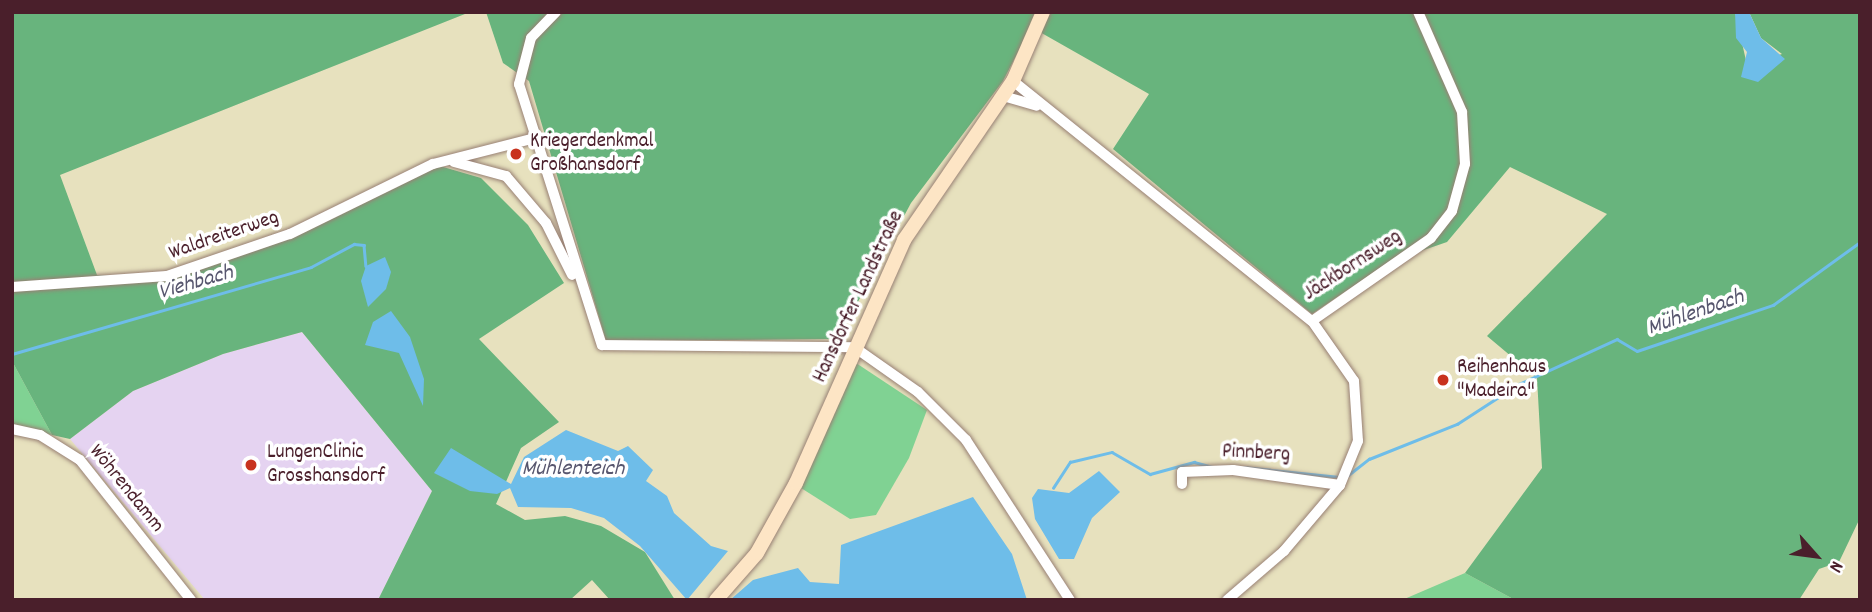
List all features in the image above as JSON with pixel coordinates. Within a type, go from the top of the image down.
[{"type":"main road","name":"Hansdorfer Landstraße","points":[[716,600],[757,553],[796,483],[854,347],[921,211],[1013,81],[1043,12]]},
{"type":"street","points":[[535,138],[520,68],[531,38],[556,12]]},
{"type":"street","name":"Jäckbornsweg","points":[[1013,81],[1037,106],[1107,153],[1312,321],[1431,238],[1452,211],[1465,164],[1462,112],[1418,12]]},
{"type":"street","name":"Jäckbornsweg","points":[[1003,96],[1037,106]]},
{"type":"street","name":"Waldreiterweg","points":[[12,287],[90,286],[178,273],[290,234],[433,164],[535,138],[584,299]]},
{"type":"street","name":"Waldreiterweg","points":[[433,164],[474,163],[506,176],[546,223],[606,347],[854,347]]},
{"type":"street","points":[[1227,600],[1284,551],[1340,485],[1358,441],[1360,402],[1343,360],[1312,321]]},
{"type":"street","points":[[854,347],[918,392],[966,440],[1070,600]]},
{"type":"street","name":"Wöhrendamm","points":[[12,429],[40,435],[80,460],[191,600]]},
{"type":"street","name":"Pinnberg","points":[[1182,484],[1182,472],[1233,470],[1340,485]]},
{"type":"shaded area","name":"LungenClinic Grosshansdorf","points":[[302,332],[432,491],[378,600],[205,600],[70,439],[133,391],[223,354]]},
{"type":"green space","points":[[12,12],[470,12],[60,175],[97,275],[167,276],[222,260],[433,164],[481,178],[528,225],[564,283],[479,339],[559,422],[521,448],[496,504],[525,520],[565,516],[601,526],[645,552],[675,600],[610,600],[592,580],[570,600],[378,600],[432,491],[302,332],[223,354],[133,391],[70,439],[52,435],[12,361]]},
{"type":"green space","points":[[486,12],[1735,12],[1747,65],[1782,54],[1761,38],[1749,12],[1860,12],[1860,518],[1839,562],[1819,569],[1799,600],[1515,600],[1465,573],[1542,468],[1537,378],[1487,336],[1607,214],[1510,167],[1447,242],[1389,262],[1312,314],[1113,149],[1149,94],[1031,27],[1003,81],[911,203],[838,339],[606,341],[529,81],[503,63]]},
{"type":"green space","points":[[12,361],[52,435],[12,425]]},
{"type":"green space","points":[[856,363],[927,410],[909,458],[876,515],[850,519],[801,488]]},
{"type":"green space","points":[[1465,573],[1515,600],[1402,600]]},
{"type":"water","points":[[1735,12],[1749,12],[1761,38],[1785,59],[1758,82],[1741,77],[1747,52],[1736,38]]},
{"type":"water","points":[[385,257],[391,272],[386,289],[368,307],[361,281],[366,266]]},
{"type":"water","points":[[391,311],[410,337],[424,379],[423,406],[399,353],[365,345],[373,322]]},
{"type":"water","name":"Mühlenteich","points":[[566,430],[618,451],[628,446],[653,470],[646,481],[667,496],[674,513],[711,546],[728,551],[687,600],[640,546],[604,518],[571,508],[518,507],[510,488],[497,494],[470,491],[434,473],[451,448],[511,484],[524,457]]},
{"type":"water","points":[[1099,471],[1120,492],[1092,518],[1074,559],[1059,559],[1035,519],[1032,498],[1038,489],[1069,493]]},
{"type":"water","points":[[973,497],[1012,554],[1027,600],[730,600],[753,580],[798,568],[810,582],[839,584],[841,545]]},
{"type":"waterway","name":"Mühlenbach","points":[[1347,476],[1369,459],[1457,424],[1517,385],[1617,339],[1637,351],[1773,305],[1860,242]]},
{"type":"waterway","name":"Viehbach","points":[[12,354],[311,267],[354,244],[364,245],[366,266]]},
{"type":"waterway","points":[[1053,488],[1070,462],[1112,452],[1150,474],[1194,462],[1213,467]]},
{"type":"waterway","points":[[1244,467],[1341,477]]},
{"type":"place","name":"Kriegerdenkmal Großhansdorf","points":[[516,154]]},
{"type":"place","name":"Reihenhaus \"Madeira\"","points":[[1443,380]]},
{"type":"place","name":"LungenClinic Grosshansdorf","points":[[251,465]]}]
